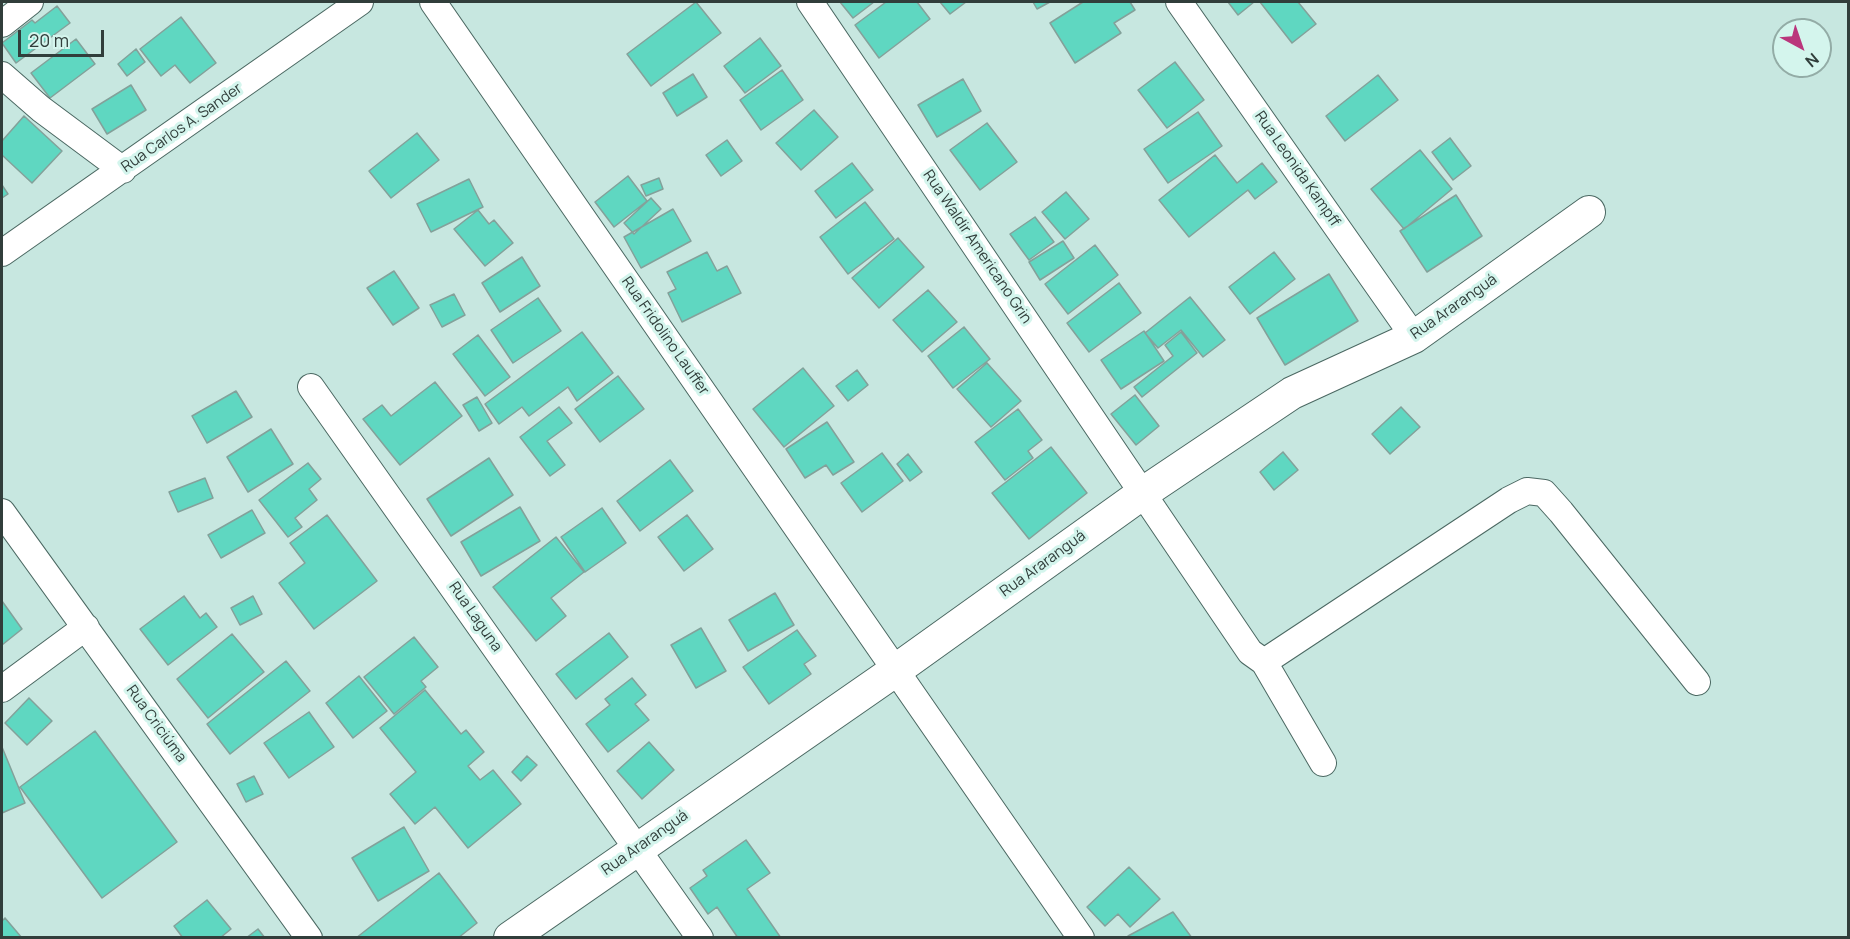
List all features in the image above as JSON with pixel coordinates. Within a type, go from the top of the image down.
[{"type":"street","points":[[2,24],[30,2]]},
{"type":"street","name":"Rua Carlos A. Sander","points":[[2,253],[360,2]]},
{"type":"street","name":"Rua Fridolino Lauffer","points":[[433,2],[1081,938]]},
{"type":"street","name":"Rua Waldir Americano Grin","points":[[810,2],[1250,652],[1264,662],[1323,763]]},
{"type":"street","name":"Rua Leonida Kampff","points":[[1179,2],[1414,337]]},
{"type":"street","points":[[2,75],[41,109],[123,170]]},
{"type":"street","name":"Rua Araranguá","points":[[510,938],[896,670],[1143,493],[1292,393],[1414,337],[1589,212]]},
{"type":"street","name":"Rua Laguna","points":[[311,387],[700,938]]},
{"type":"street","points":[[1264,662],[1509,500],[1527,491],[1544,493],[1561,512],[1697,682]]},
{"type":"street","name":"Rua Criciúma","points":[[2,512],[309,938]]},
{"type":"street","points":[[2,689],[86,627]]},
{"type":"building","points":[[696,2],[721,33],[651,86],[627,54]]},
{"type":"building","points":[[840,2],[874,2],[853,18]]},
{"type":"building","points":[[886,2],[917,2],[930,19],[879,58],[855,25]]},
{"type":"building","points":[[940,2],[966,2],[950,14]]},
{"type":"building","points":[[1033,2],[1050,2],[1037,9]]},
{"type":"building","points":[[1083,2],[1130,2],[1135,10],[1114,23],[1121,33],[1075,63],[1050,23]]},
{"type":"building","points":[[1228,2],[1254,2],[1238,15]]},
{"type":"building","points":[[1260,2],[1298,2],[1316,24],[1292,43]]},
{"type":"building","points":[[57,6],[70,23],[16,63],[2,43],[32,20],[35,23]]},
{"type":"building","points":[[181,17],[216,63],[190,83],[175,65],[161,76],[140,49]]},
{"type":"building","points":[[760,38],[781,66],[745,93],[724,66]]},
{"type":"building","points":[[76,39],[95,64],[50,98],[31,73]]},
{"type":"building","points":[[136,49],[145,62],[127,76],[118,64]]},
{"type":"building","points":[[1175,62],[1204,100],[1167,128],[1138,90]]},
{"type":"building","points":[[782,70],[803,100],[761,130],[740,100]]},
{"type":"building","points":[[693,74],[707,97],[677,116],[663,93]]},
{"type":"building","points":[[1378,75],[1398,100],[1345,141],[1326,116]]},
{"type":"building","points":[[963,79],[981,111],[937,137],[918,105]]},
{"type":"building","points":[[131,85],[146,110],[107,134],[92,109]]},
{"type":"building","points":[[814,110],[838,137],[801,170],[776,143]]},
{"type":"building","points":[[1198,112],[1222,146],[1168,183],[1144,149]]},
{"type":"building","points":[[24,116],[62,151],[32,183],[2,155],[2,141]]},
{"type":"building","points":[[987,123],[1017,162],[980,190],[950,150]]},
{"type":"building","points":[[417,133],[439,160],[391,198],[369,171]]},
{"type":"building","points":[[1450,138],[1471,166],[1453,180],[1432,152]]},
{"type":"building","points":[[727,140],[742,161],[721,176],[706,155]]},
{"type":"building","points":[[1420,150],[1452,189],[1404,229],[1371,189]]},
{"type":"building","points":[[1215,155],[1237,183],[1262,163],[1277,182],[1255,199],[1248,190],[1189,237],[1159,200]]},
{"type":"building","points":[[852,163],[873,190],[836,218],[815,191]]},
{"type":"building","points":[[628,176],[647,201],[614,227],[595,202]]},
{"type":"building","points":[[659,178],[663,189],[646,196],[641,185]]},
{"type":"building","points":[[469,179],[483,207],[431,232],[417,204]]},
{"type":"building","points":[[2,185],[8,194],[2,198]]},
{"type":"building","points":[[1066,192],[1089,219],[1065,239],[1042,212]]},
{"type":"building","points":[[1456,195],[1482,236],[1427,272],[1400,231]]},
{"type":"building","points":[[651,198],[661,209],[634,234],[624,223]]},
{"type":"building","points":[[865,202],[894,239],[848,274],[820,237]]},
{"type":"building","points":[[673,209],[691,241],[641,268],[624,237]]},
{"type":"building","points":[[478,210],[489,224],[494,220],[513,243],[485,266],[454,229]]},
{"type":"building","points":[[1035,217],[1054,242],[1029,260],[1010,234]]},
{"type":"building","points":[[898,238],[924,267],[879,308],[852,278]]},
{"type":"building","points":[[1063,241],[1074,258],[1040,280],[1029,262]]},
{"type":"building","points":[[1095,245],[1118,275],[1068,314],[1045,284]]},
{"type":"building","points":[[707,252],[717,271],[727,266],[741,293],[682,322],[668,293],[676,289],[667,272]]},
{"type":"building","points":[[1274,252],[1295,279],[1250,314],[1229,287]]},
{"type":"building","points":[[522,257],[540,286],[500,312],[482,283]]},
{"type":"building","points":[[394,271],[419,308],[393,325],[367,288]]},
{"type":"building","points":[[1329,274],[1358,321],[1285,365],[1257,318]]},
{"type":"building","points":[[1119,283],[1141,313],[1089,352],[1067,323]]},
{"type":"building","points":[[928,290],[957,322],[922,352],[893,320]]},
{"type":"building","points":[[454,294],[465,315],[442,327],[430,305]]},
{"type":"building","points":[[1190,297],[1225,340],[1203,357],[1181,330],[1158,348],[1145,333]]},
{"type":"building","points":[[538,298],[561,331],[513,363],[491,330]]},
{"type":"building","points":[[964,327],[990,359],[953,388],[928,356]]},
{"type":"building","points":[[1144,331],[1164,361],[1121,389],[1101,360]]},
{"type":"building","points":[[582,332],[613,373],[577,401],[568,387],[529,416],[522,407],[499,424],[485,404]]},
{"type":"building","points":[[1181,332],[1197,353],[1142,397],[1134,387],[1173,356],[1165,345]]},
{"type":"building","points":[[478,335],[510,377],[485,396],[453,354]]},
{"type":"building","points":[[987,363],[1021,401],[991,427],[957,389]]},
{"type":"building","points":[[803,368],[834,406],[784,447],[753,409]]},
{"type":"building","points":[[857,370],[868,385],[848,401],[836,386]]},
{"type":"building","points":[[618,376],[644,409],[600,442],[575,409]]},
{"type":"building","points":[[435,382],[462,416],[400,465],[363,419],[382,405],[391,416]]},
{"type":"building","points":[[236,391],[252,417],[207,443],[192,416]]},
{"type":"building","points":[[1135,395],[1159,426],[1136,445],[1111,414]]},
{"type":"building","points":[[477,397],[492,423],[479,431],[463,405]]},
{"type":"building","points":[[559,407],[572,423],[547,441],[565,465],[550,476],[520,437]]},
{"type":"building","points":[[1401,407],[1420,427],[1390,454],[1372,434]]},
{"type":"building","points":[[1018,409],[1042,440],[1028,451],[1033,458],[1005,480],[975,442]]},
{"type":"building","points":[[827,422],[854,462],[833,475],[826,465],[805,478],[786,449]]},
{"type":"building","points":[[271,429],[293,464],[248,492],[227,457]]},
{"type":"building","points":[[1051,447],[1087,493],[1029,539],[992,493]]},
{"type":"building","points":[[1283,452],[1298,470],[1274,490],[1260,472]]},
{"type":"building","points":[[882,453],[903,481],[862,512],[841,483]]},
{"type":"building","points":[[908,454],[922,472],[910,481],[897,464]]},
{"type":"building","points":[[489,458],[513,495],[451,536],[427,499]]},
{"type":"building","points":[[670,460],[693,491],[640,531],[617,501]]},
{"type":"building","points":[[308,463],[321,479],[309,489],[317,500],[295,518],[302,527],[288,537],[259,500]]},
{"type":"building","points":[[205,478],[213,498],[178,512],[169,492]]},
{"type":"building","points":[[520,507],[540,541],[481,576],[461,542]]},
{"type":"building","points":[[602,508],[626,543],[585,572],[561,537]]},
{"type":"building","points":[[252,510],[265,533],[221,558],[208,535]]},
{"type":"building","points":[[327,515],[377,581],[314,629],[279,583],[305,563],[290,543]]},
{"type":"building","points":[[687,515],[713,549],[684,571],[658,537]]},
{"type":"building","points":[[556,537],[584,572],[551,598],[566,616],[536,641],[493,587]]},
{"type":"building","points":[[775,593],[794,625],[748,651],[729,620]]},
{"type":"building","points":[[184,596],[200,618],[206,613],[217,627],[168,665],[140,629]]},
{"type":"building","points":[[253,596],[262,614],[240,625],[231,608]]},
{"type":"building","points":[[2,601],[22,629],[2,645]]},
{"type":"building","points":[[701,628],[726,671],[696,688],[671,645]]},
{"type":"building","points":[[797,630],[816,656],[804,664],[811,674],[769,704],[743,667]]},
{"type":"building","points":[[609,633],[628,657],[576,699],[556,674]]},
{"type":"building","points":[[232,634],[264,672],[208,718],[177,679]]},
{"type":"building","points":[[414,637],[438,667],[421,681],[426,687],[394,714],[364,677]]},
{"type":"building","points":[[286,661],[310,691],[230,754],[207,724]]},
{"type":"building","points":[[359,676],[387,711],[353,738],[326,703]]},
{"type":"building","points":[[632,678],[646,695],[635,704],[649,720],[608,752],[586,724],[610,705],[605,699]]},
{"type":"building","points":[[425,690],[461,734],[466,730],[484,752],[468,766],[480,780],[493,770],[521,804],[468,848],[435,807],[415,824],[390,794],[416,772],[380,728]]},
{"type":"building","points":[[29,698],[52,721],[27,745],[5,723]]},
{"type":"building","points":[[309,712],[334,747],[289,778],[264,743]]},
{"type":"building","points":[[95,731],[177,842],[102,898],[20,787]]},
{"type":"building","points":[[649,742],[674,770],[642,799],[617,771]]},
{"type":"building","points":[[2,747],[25,803],[2,813]]},
{"type":"building","points":[[527,756],[537,765],[521,781],[512,772]]},
{"type":"building","points":[[254,776],[263,794],[246,802],[237,784]]},
{"type":"building","points":[[404,827],[429,871],[378,901],[352,858]]},
{"type":"building","points":[[746,840],[770,873],[747,889],[781,938],[738,938],[717,907],[708,914],[690,888],[707,876],[703,870]]},
{"type":"building","points":[[1129,867],[1160,899],[1130,927],[1118,914],[1105,926],[1087,907]]},
{"type":"building","points":[[439,873],[477,923],[458,938],[356,938]]},
{"type":"building","points":[[207,900],[231,929],[220,938],[183,938],[174,926]]},
{"type":"building","points":[[1173,912],[1192,938],[1130,938],[1128,936]]},
{"type":"building","points":[[5,918],[22,938],[2,938],[2,921]]},
{"type":"building","points":[[258,929],[265,938],[246,938]]}]
